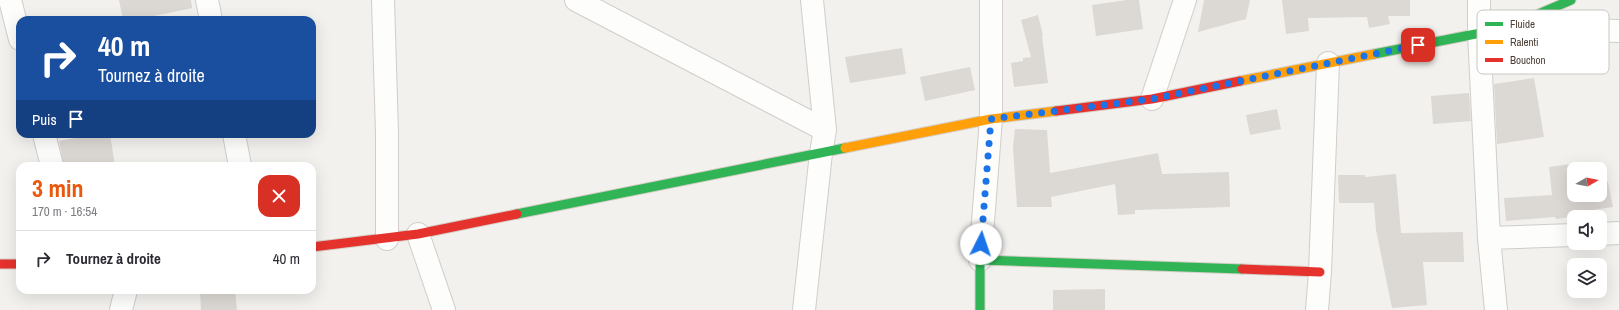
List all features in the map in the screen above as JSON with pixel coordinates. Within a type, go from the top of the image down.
[{"type":"main road","points":[[1548,10],[1571,0]]},
{"type":"main road","points":[[316,247],[418,234],[991,119],[1152,99],[1477,33]]},
{"type":"main road","points":[[980,310],[980,260],[1320,272]]},
{"type":"main road","points":[[0,264],[16,264]]},
{"type":"street","points":[[10,0],[16,23]]},
{"type":"street","points":[[207,0],[210,16]]},
{"type":"street","points":[[383,0],[387,133],[387,239]]},
{"type":"street","points":[[576,0],[825,130]]},
{"type":"street","points":[[805,310],[825,130],[812,0]]},
{"type":"street","points":[[980,260],[991,119],[991,0]]},
{"type":"street","points":[[1152,99],[1185,0]]},
{"type":"street","points":[[1609,31],[1619,31]]},
{"type":"street","points":[[1317,310],[1320,272],[1328,63]]},
{"type":"street","points":[[1481,74],[1489,238],[1496,310]]},
{"type":"street","points":[[45,138],[51,162]]},
{"type":"street","points":[[235,138],[239,162]]},
{"type":"street","points":[[1607,234],[1619,233]]},
{"type":"street","points":[[418,234],[444,310]]},
{"type":"street","points":[[1489,238],[1567,235]]},
{"type":"street","points":[[121,310],[125,294]]},
{"type":"building","points":[[119,0],[191,0],[192,8],[155,16],[122,16]]},
{"type":"building","points":[[1127,0],[1139,0],[1143,29],[1096,36],[1092,5]]},
{"type":"building","points":[[1204,0],[1250,0],[1246,19],[1198,32]]},
{"type":"building","points":[[1282,0],[1410,0],[1410,16],[1388,16],[1390,24],[1369,28],[1367,17],[1308,18],[1309,31],[1286,34]]},
{"type":"building","points":[[1038,15],[1043,35],[1048,83],[1014,87],[1011,63],[1023,61],[1023,58],[1031,57],[1021,20]]},
{"type":"building","points":[[902,48],[906,74],[850,83],[845,57]]},
{"type":"building","points":[[970,67],[975,90],[925,101],[920,77]]},
{"type":"building","points":[[1534,78],[1544,137],[1497,144],[1494,84]]},
{"type":"building","points":[[1469,93],[1471,121],[1433,124],[1431,96]]},
{"type":"building","points":[[1277,109],[1281,129],[1250,135],[1246,115]]},
{"type":"building","points":[[1015,129],[1047,130],[1050,173],[1158,153],[1162,174],[1229,172],[1230,207],[1135,210],[1135,214],[1118,215],[1115,184],[1051,197],[1052,207],[1017,207],[1013,147]]},
{"type":"building","points":[[75,138],[111,138],[114,162],[63,162],[59,141]]},
{"type":"building","points":[[1567,165],[1567,202],[1607,202],[1608,182],[1613,207],[1593,210],[1567,210],[1567,218],[1556,219],[1555,217],[1506,221],[1504,198],[1552,195],[1549,167]]},
{"type":"building","points":[[1396,174],[1401,233],[1463,232],[1464,262],[1423,262],[1427,305],[1392,308],[1376,230],[1374,203],[1339,203],[1338,175],[1365,175],[1365,177]]},
{"type":"building","points":[[1105,289],[1105,310],[1053,310],[1053,290]]},
{"type":"building","points":[[200,294],[235,294],[237,310],[201,310]]},
{"type":"traffic: fast","points":[[1548,10],[1571,0]]},
{"type":"traffic: fast","points":[[1374,54],[1477,34]]},
{"type":"traffic: fast","points":[[517,214],[845,148]]},
{"type":"traffic: fast","points":[[980,310],[980,260],[1242,269]]},
{"type":"traffic: slow","points":[[1240,81],[1374,54]]},
{"type":"traffic: slow","points":[[845,148],[991,119],[1056,111]]},
{"type":"traffic: jam","points":[[1056,111],[1152,99],[1240,81]]},
{"type":"traffic: jam","points":[[316,247],[418,234],[517,214]]},
{"type":"traffic: jam","points":[[0,264],[16,264]]},
{"type":"traffic: jam","points":[[1242,269],[1320,272]]},
{"type":"route","points":[[981,244],[991,119],[1152,99],[1418,45]]}]
